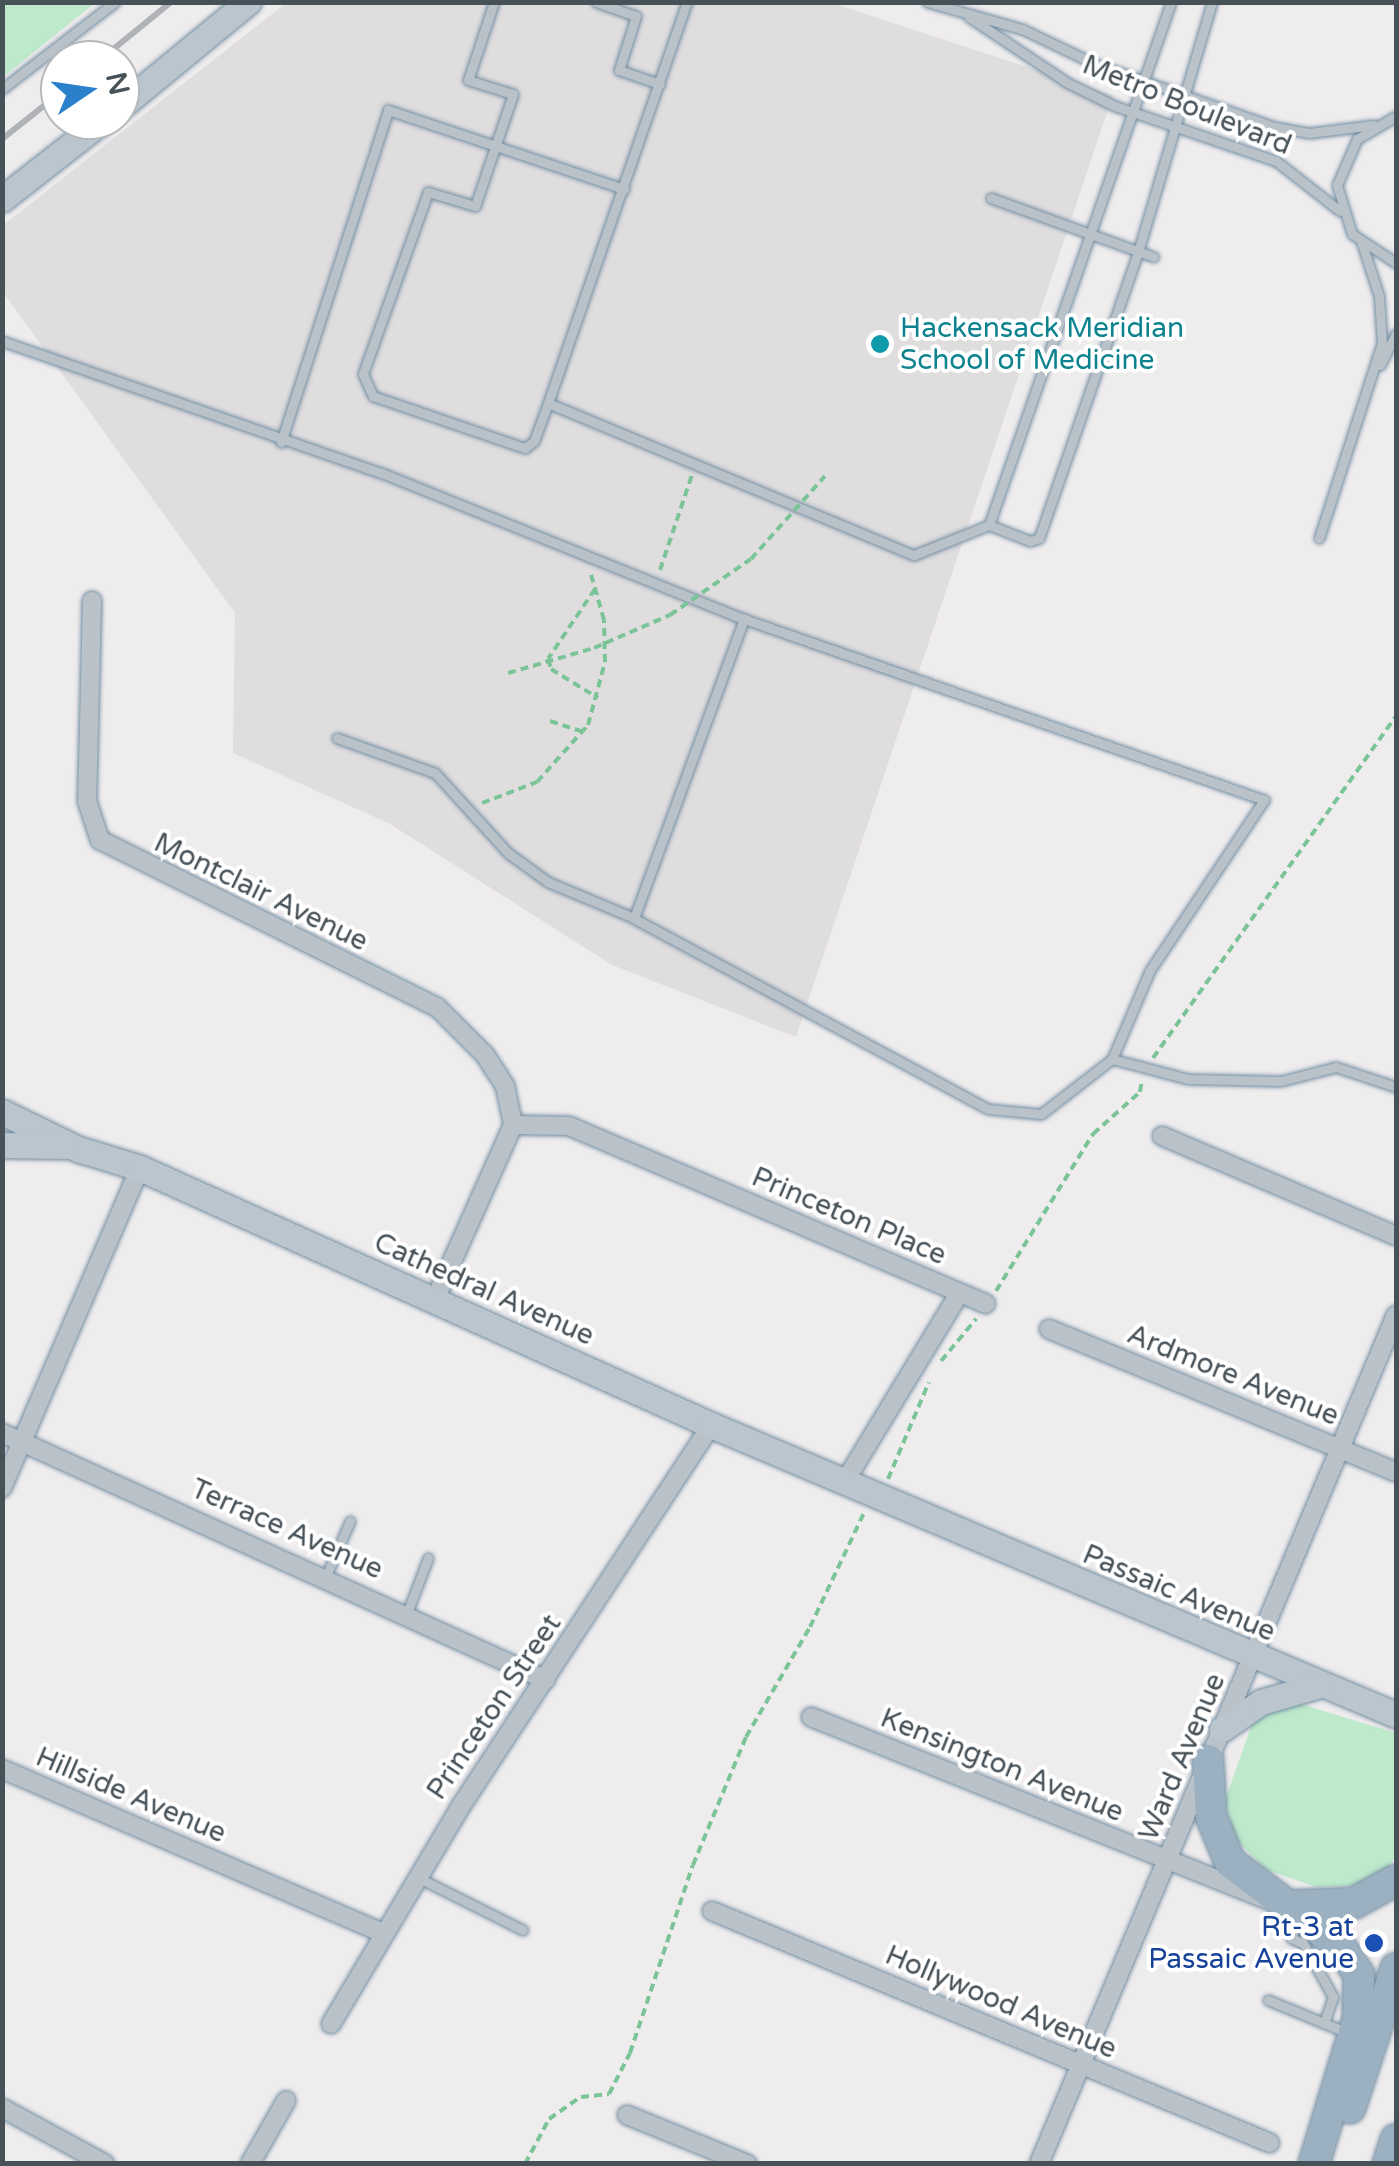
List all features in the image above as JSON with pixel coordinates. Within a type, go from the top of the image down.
[{"type":"highway","points":[[1208,1760],[1221,1847],[1244,1878],[1339,1945],[1354,1965],[1361,1988],[1339,2029],[1314,2164]]},
{"type":"highway","points":[[1292,1911],[1354,1903],[1396,1880]]},
{"type":"highway","points":[[1332,2164],[1396,1968]]},
{"type":"main road","points":[[140,91],[248,2]]},
{"type":"main road","points":[[2,199],[77,140]]},
{"type":"main road","name":"Cathedral Avenue","points":[[2,1112],[78,1149],[140,1168],[939,1524]]},
{"type":"main road","points":[[2,1145],[78,1149]]},
{"type":"main road","name":"Passaic Avenue","points":[[939,1524],[1396,1716]]},
{"type":"main road","points":[[1222,1730],[1262,1702],[1322,1685]]},
{"type":"street","name":"Montclair Avenue","points":[[92,602],[88,801],[100,840],[438,1008],[485,1054],[504,1086],[513,1125]]},
{"type":"street","name":"Princeton Place","points":[[513,1125],[569,1126],[959,1294],[844,1483]]},
{"type":"street","points":[[435,1299],[513,1125]]},
{"type":"street","points":[[1162,1136],[1396,1236]]},
{"type":"street","points":[[2,1488],[140,1168]]},
{"type":"street","points":[[959,1294],[986,1304]]},
{"type":"street","name":"Ward Avenue","points":[[1039,2164],[1396,1315]]},
{"type":"street","name":"Ardmore Avenue","points":[[1049,1329],[1396,1472]]},
{"type":"street","name":"Princeton Street","points":[[331,2024],[417,1877],[711,1425]]},
{"type":"street","name":"Terrace Avenue","points":[[2,1433],[326,1576],[546,1680]]},
{"type":"street","name":"Kensington Avenue","points":[[811,1717],[1292,1911]]},
{"type":"street","name":"Hillside Avenue","points":[[2,1769],[382,1933]]},
{"type":"street","name":"Hollywood Avenue","points":[[712,1912],[1270,2142]]},
{"type":"street","points":[[250,2164],[286,2101]]},
{"type":"street","points":[[2,2108],[105,2164]]},
{"type":"street","points":[[627,2115],[747,2164]]},
{"type":"lane","points":[[2,89],[115,2]]},
{"type":"lane","points":[[494,2],[468,80],[513,94],[475,206],[428,192],[363,374],[373,396],[524,448],[534,441],[548,403],[687,2]]},
{"type":"lane","points":[[596,2],[636,16],[619,70],[660,84]]},
{"type":"lane","name":"Metro Boulevard","points":[[927,2],[1022,29],[1142,80],[1309,133],[1374,125]]},
{"type":"lane","points":[[989,525],[1171,2]]},
{"type":"lane","points":[[548,403],[914,556],[989,525],[1030,542],[1039,538],[1138,252],[1212,2]]},
{"type":"lane","name":"Metro Boulevard","points":[[963,13],[1068,83],[1174,127],[1276,160],[1340,211],[1362,244]]},
{"type":"lane","points":[[282,442],[388,110],[624,189]]},
{"type":"lane","points":[[1340,211],[1343,160],[1374,125],[1396,116]]},
{"type":"lane","points":[[992,198],[1154,256]]},
{"type":"lane","points":[[1362,244],[1396,263]]},
{"type":"lane","points":[[1362,244],[1379,296],[1376,372]]},
{"type":"lane","points":[[1319,538],[1376,372],[1396,334]]},
{"type":"lane","points":[[2,341],[282,442],[382,473],[744,619],[1264,800],[1150,970],[1112,1058],[1042,1114],[988,1109],[634,918],[548,882],[508,853],[469,806],[435,774],[336,738]]},
{"type":"lane","points":[[634,918],[744,619]]},
{"type":"lane","points":[[1112,1058],[1188,1079],[1281,1080],[1336,1067],[1396,1088]]},
{"type":"lane","points":[[326,1576],[350,1520]]},
{"type":"lane","points":[[407,1614],[428,1558]]},
{"type":"lane","points":[[417,1877],[522,1930]]},
{"type":"lane","points":[[1268,2000],[1339,2029]]},
{"type":"path","points":[[655,584],[696,466]]},
{"type":"path","points":[[508,673],[594,648],[670,615],[750,559],[825,476]]},
{"type":"path","points":[[469,806],[512,796],[537,782],[582,732],[598,698],[605,662],[596,589],[586,556]]},
{"type":"path","points":[[596,589],[548,658],[551,669],[598,698]]},
{"type":"path","points":[[888,1479],[933,1370],[986,1304],[1093,1134],[1140,1092],[1145,1067],[1200,1000],[1396,716]]},
{"type":"path","points":[[550,721],[582,732]]},
{"type":"path","points":[[525,2164],[549,2119],[582,2097],[609,2094],[616,2081],[746,1736],[810,1627],[864,1514]]},
{"type":"shaded area","points":[[286,3],[832,3],[1113,95],[796,1037],[612,965],[390,824],[233,753],[235,613],[3,292],[2,226],[112,140],[140,140],[140,118]]},
{"type":"green space","points":[[3,2],[95,2],[49,40],[40,40],[40,47],[3,77]]},
{"type":"green space","points":[[1294,1702],[1396,1733],[1396,1856],[1375,1885],[1316,1887],[1267,1870],[1235,1839],[1225,1800],[1253,1721]]},
{"type":"railway","points":[[124,40],[171,2]]},
{"type":"railway","points":[[2,139],[40,109]]},
{"type":"place","name":"Hackensack Meridian School of Medicine","points":[[880,344]]},
{"type":"place","name":"Rt-3 at Passaic Avenue","points":[[1374,1943]]}]
